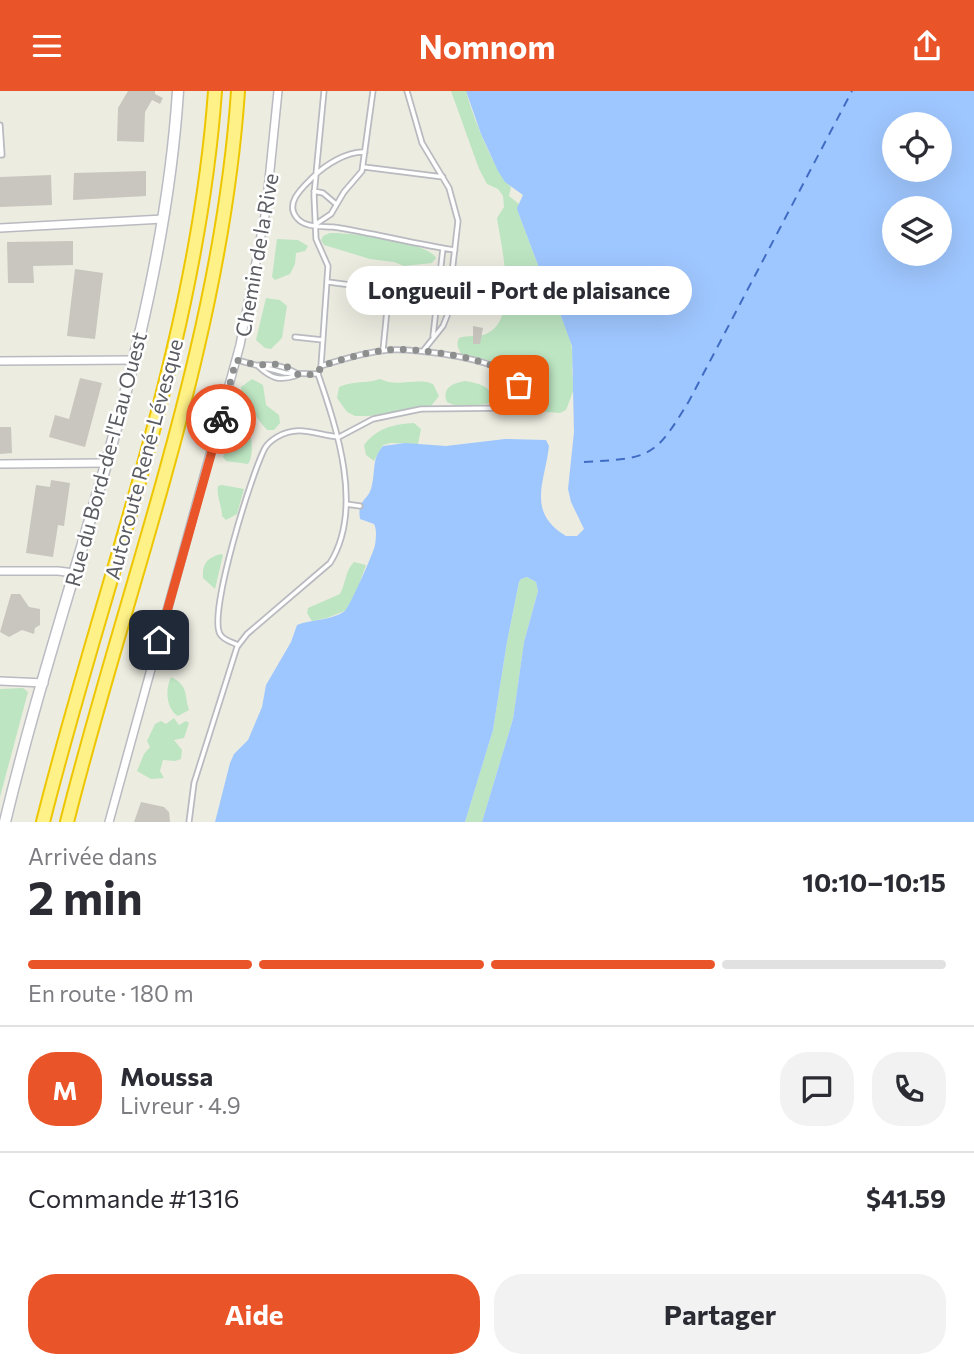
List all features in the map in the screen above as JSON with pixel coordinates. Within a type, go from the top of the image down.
[{"type":"highway","name":"Autoroute René-Lévesque","points":[[43,822],[182,319],[205,188],[215,91]]},
{"type":"highway","name":"Autoroute René-Lévesque","points":[[67,822],[200,344],[222,238],[238,91]]},
{"type":"street","name":"Rue du Bord-de-l'Eau Ouest","points":[[5,822],[4,809],[44,683],[134,360],[163,219],[178,91]]},
{"type":"street","name":"Chemin de la Rive","points":[[109,822],[249,306],[266,210],[278,91]]},
{"type":"street","points":[[0,228],[163,219]]},
{"type":"street","points":[[0,361],[134,360]]},
{"type":"street","points":[[0,464],[105,463]]},
{"type":"street","points":[[0,571],[74,573]]},
{"type":"street","points":[[0,681],[44,683]]},
{"type":"lane","points":[[189,822],[194,783],[238,645],[247,634],[330,563],[336,550],[346,504],[347,486],[339,437],[318,374],[321,366],[328,282],[328,263],[317,243],[314,191],[324,91]]},
{"type":"lane","points":[[315,226],[331,214],[364,167],[373,91]]},
{"type":"lane","points":[[407,91],[422,143],[449,188],[458,222],[447,316],[443,326],[423,351]]},
{"type":"lane","points":[[0,125],[0,155]]},
{"type":"lane","points":[[365,152],[357,152],[341,159],[315,175],[296,195],[293,210],[300,221],[315,226],[370,233],[455,250]]},
{"type":"lane","points":[[364,167],[443,177]]},
{"type":"lane","points":[[314,191],[323,193],[336,204]]},
{"type":"lane","points":[[433,338],[443,248]]},
{"type":"lane","points":[[328,282],[389,290],[383,351]]},
{"type":"lane","points":[[295,337],[323,340]]},
{"type":"lane","points":[[321,366],[383,351],[423,351],[498,366],[515,376],[519,385]]},
{"type":"lane","points":[[236,360],[257,365],[286,366],[299,375]]},
{"type":"lane","points":[[257,365],[270,377],[283,380],[299,375],[318,374]]},
{"type":"lane","points":[[238,645],[221,636],[218,604],[227,564],[266,447],[279,436],[297,430],[311,430],[339,437],[373,419],[422,409],[516,408]]},
{"type":"lane","points":[[346,504],[360,506]]},
{"type":"green space","points":[[451,91],[466,91],[491,156],[511,187],[509,196],[519,204],[518,212],[541,273],[569,334],[573,354],[574,389],[566,410],[560,413],[536,411],[535,389],[525,389],[524,381],[503,366],[462,355],[459,349],[459,338],[486,334],[496,326],[503,314],[506,281],[497,218],[504,207],[503,196],[498,189],[487,184],[479,169]]},
{"type":"green space","points":[[330,233],[370,236],[404,243],[430,252],[436,258],[432,263],[404,266],[370,259],[324,245],[321,240],[323,236]]},
{"type":"green space","points":[[277,239],[298,240],[308,246],[305,251],[296,253],[290,274],[275,280],[272,277]]},
{"type":"green space","points":[[266,298],[280,300],[287,306],[282,338],[271,349],[265,348],[256,340]]},
{"type":"green space","points":[[252,379],[263,385],[266,405],[279,415],[280,423],[274,430],[267,430],[253,408],[242,399],[241,387]]},
{"type":"green space","points":[[380,379],[394,383],[427,382],[433,384],[439,396],[431,406],[369,416],[355,416],[347,412],[337,398],[339,387]]},
{"type":"green space","points":[[465,381],[487,388],[491,395],[489,403],[462,406],[447,402],[447,390],[452,385]]},
{"type":"green space","points":[[414,423],[421,429],[418,444],[383,445],[374,461],[366,455],[364,445],[380,431]]},
{"type":"green space","points":[[240,425],[248,426],[251,435],[252,451],[248,464],[226,461],[223,457],[228,442]]},
{"type":"green space","points":[[218,486],[244,489],[237,514],[226,520],[222,516],[218,493]]},
{"type":"green space","points":[[223,555],[215,589],[203,578],[203,569],[212,557]]},
{"type":"green space","points":[[354,562],[366,565],[347,610],[312,621],[307,613],[308,608],[340,594]]},
{"type":"green space","points":[[527,577],[536,582],[538,591],[524,642],[513,719],[482,822],[465,822],[493,730],[519,582]]},
{"type":"green space","points":[[171,677],[183,687],[189,710],[178,716],[171,709],[168,698]]},
{"type":"green space","points":[[23,688],[28,692],[0,797],[0,689]]},
{"type":"green space","points":[[174,718],[179,725],[186,721],[189,723],[184,738],[174,740],[182,750],[181,759],[163,760],[160,771],[164,778],[151,779],[137,771],[150,747],[147,741],[155,724],[161,721],[166,724]]},
{"type":"water","points":[[466,91],[974,91],[974,822],[482,822],[513,719],[524,642],[538,591],[536,582],[527,577],[519,582],[493,730],[465,822],[215,822],[230,763],[234,754],[248,740],[262,707],[266,685],[291,642],[297,625],[334,617],[345,611],[361,580],[374,550],[376,529],[374,524],[360,519],[360,508],[371,489],[375,461],[383,446],[405,443],[446,446],[505,439],[546,440],[549,446],[541,495],[546,517],[566,536],[577,536],[584,529],[568,489],[574,432],[572,346],[518,212],[523,195],[505,182],[498,171]]},
{"type":"building","points":[[128,91],[155,91],[155,94],[163,98],[160,104],[152,100],[145,112],[144,142],[117,141],[118,108]]},
{"type":"building","points":[[146,171],[146,196],[73,200],[74,173]]},
{"type":"building","points":[[51,175],[52,205],[0,207],[0,177]]},
{"type":"building","points":[[73,241],[73,265],[33,266],[34,283],[8,283],[7,242]]},
{"type":"building","points":[[75,269],[103,273],[95,339],[67,336]]},
{"type":"building","points":[[473,326],[483,328],[480,344],[473,344]]},
{"type":"building","points":[[80,378],[102,383],[85,447],[49,437],[55,415],[69,419]]},
{"type":"building","points":[[523,389],[535,389],[535,397],[523,397]]},
{"type":"building","points":[[0,427],[11,427],[12,453],[0,454]]},
{"type":"building","points":[[51,480],[70,483],[64,526],[58,525],[53,557],[26,553],[36,485],[50,487]]},
{"type":"building","points":[[11,594],[20,594],[29,607],[40,609],[40,625],[35,628],[34,634],[22,630],[9,637],[0,632]]},
{"type":"building","points":[[141,802],[164,807],[169,812],[170,822],[134,822]]},
{"type":"ferry route","points":[[584,462],[637,456],[658,445],[667,434],[689,401],[852,91]]},
{"type":"way so far","points":[[221,419],[236,360],[257,365],[286,366],[299,375],[305,375],[318,374],[321,366],[354,356],[392,349],[413,350],[503,368],[518,380],[519,385]]},
{"type":"place","name":"Longueuil - Port de plaisance","points":[[519,385]]},
{"type":"route","points":[[159,640],[221,419]]}]
